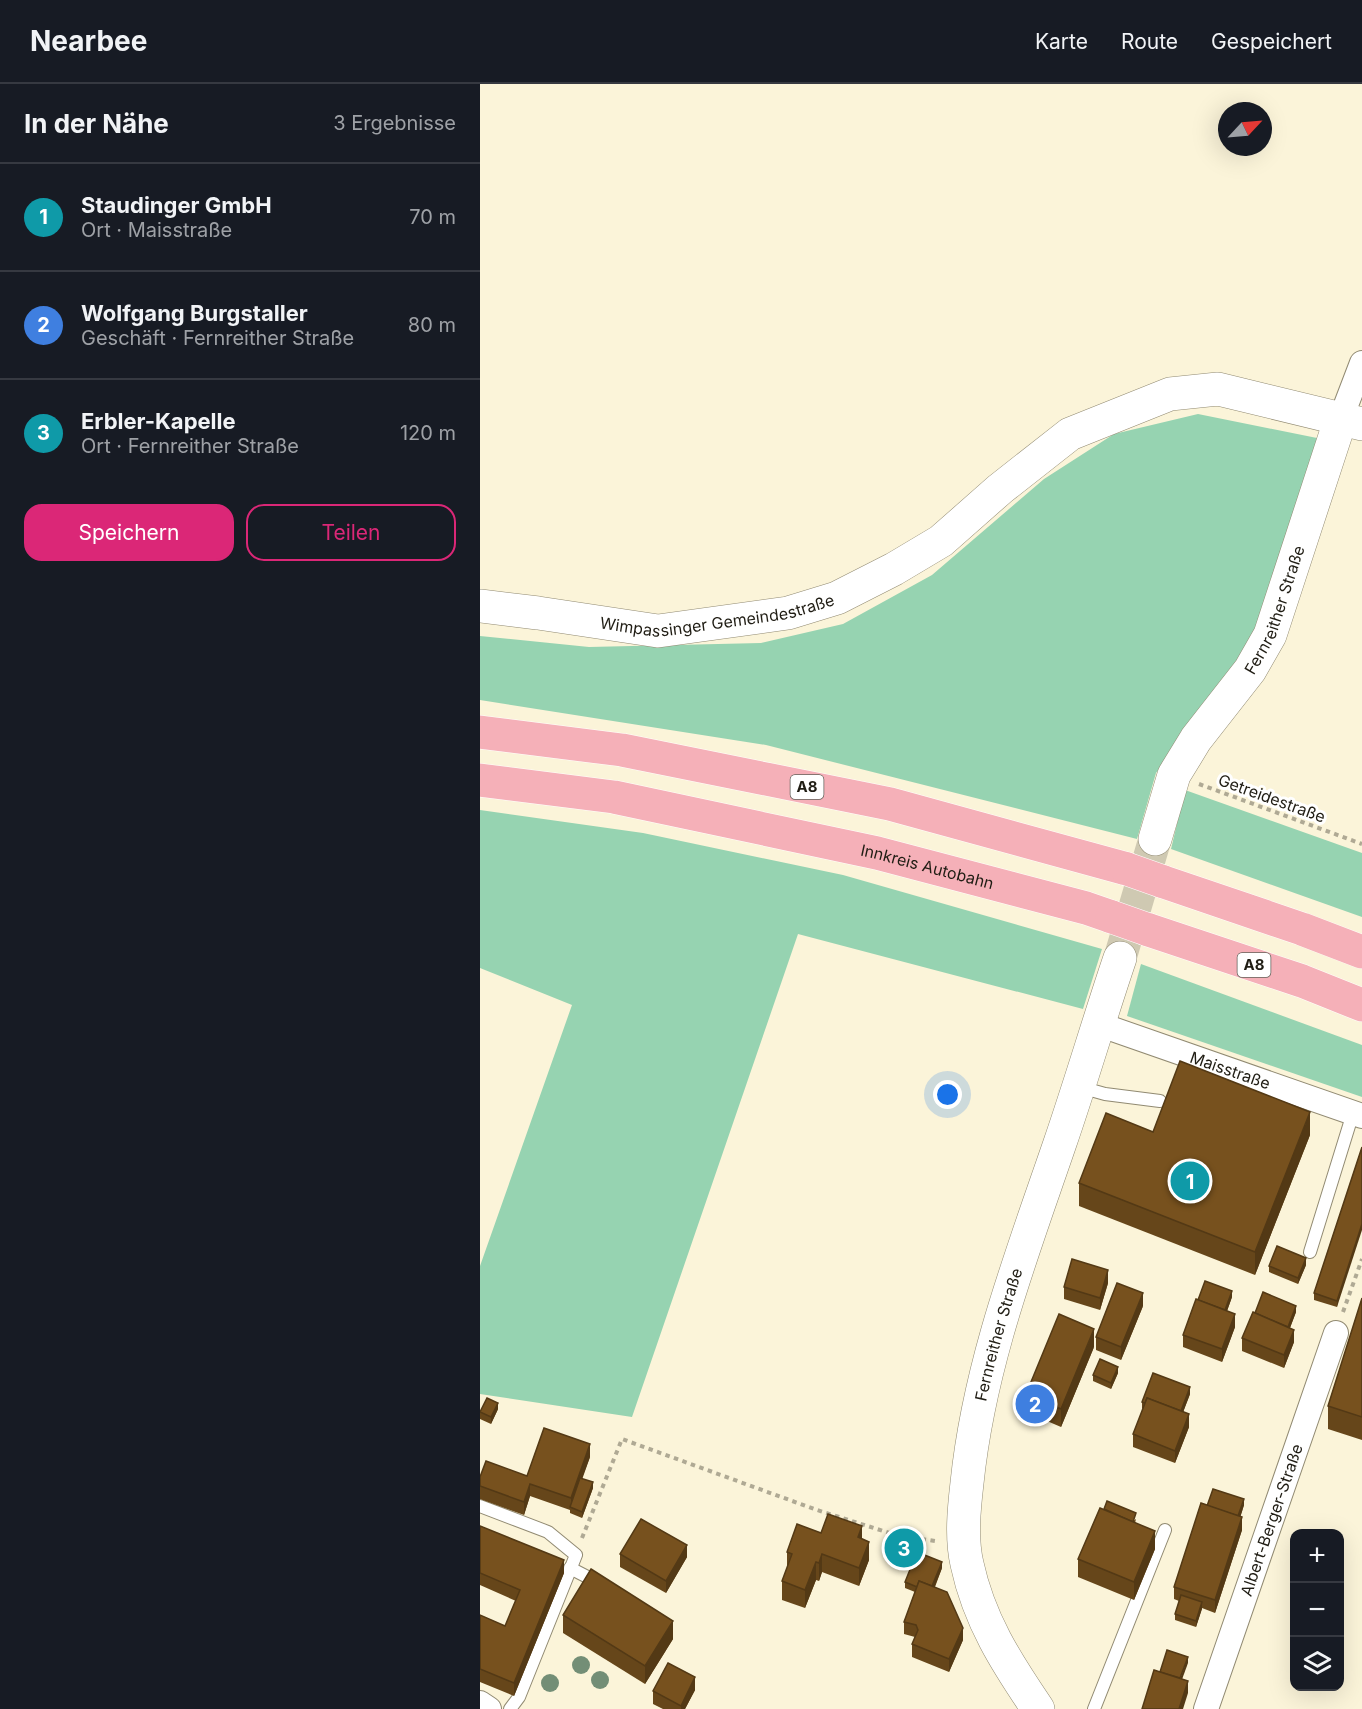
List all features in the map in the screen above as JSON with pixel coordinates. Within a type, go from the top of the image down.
[{"type":"highway","name":"A8","points":[[480,732],[622,750],[890,804],[1127,869],[1362,952]]},
{"type":"highway","name":"Innkreis Autobahn","points":[[480,780],[614,797],[877,853],[1112,917],[1302,981],[1362,1005]]},
{"type":"street","name":"Fernreither Straße","points":[[1155,839],[1174,775],[1196,740],[1250,670],[1270,635],[1352,421],[1362,363]]},
{"type":"street","name":"Wimpassinger Gemeindestraße","points":[[480,606],[658,631],[788,613],[837,598],[894,569],[941,541],[1000,489],[1070,434],[1170,393],[1218,389],[1276,405],[1352,421]]},
{"type":"street","name":"Fernreither Straße","points":[[1038,1709],[1003,1658],[981,1612],[966,1562],[964,1517],[971,1441],[1000,1318],[1120,958]]},
{"type":"street","name":"Maisstraße","points":[[1098,1024],[1358,1114]]},
{"type":"street","name":"Albert-Berger-Straße","points":[[1206,1709],[1336,1333]]},
{"type":"street","points":[[480,1703],[489,1709]]},
{"type":"lane","points":[[1079,1086],[1105,1094],[1160,1101]]},
{"type":"lane","points":[[1310,1252],[1358,1114]]},
{"type":"lane","points":[[480,1506],[548,1532],[576,1554],[519,1696],[510,1709]]},
{"type":"lane","points":[[1094,1709],[1165,1530]]},
{"type":"lane","points":[[570,1568],[612,1591]]},
{"type":"path","name":"Getreidestraße","points":[[1174,775],[1362,844]]},
{"type":"path","points":[[1336,1333],[1362,1260]]},
{"type":"path","points":[[576,1554],[622,1439],[817,1510],[896,1535],[965,1545]]},
{"type":"green space","points":[[1198,414],[1317,438],[1261,632],[1156,773],[1137,839],[766,745],[480,700],[480,636],[589,647],[761,643],[843,624],[932,575],[1044,479],[1114,434]]},
{"type":"green space","points":[[1185,790],[1362,853],[1362,917],[1171,849]]},
{"type":"green space","points":[[480,810],[643,833],[843,875],[1102,949],[1083,1009],[798,934],[632,1417],[480,1394],[480,1266],[572,1005],[480,968]]},
{"type":"green space","points":[[1141,964],[1362,1045],[1362,1097],[1127,1016]]},
{"type":"building","points":[[1180,1061],[1310,1112],[1255,1252],[1079,1183],[1106,1113],[1153,1132]]},
{"type":"building","points":[[1362,1147],[1362,1224],[1337,1301],[1314,1293]]},
{"type":"building","points":[[1277,1246],[1306,1258],[1298,1278],[1269,1266]]},
{"type":"building","points":[[1072,1259],[1108,1270],[1100,1298],[1064,1287]]},
{"type":"building","points":[[1205,1281],[1232,1291],[1225,1310],[1198,1300]]},
{"type":"building","points":[[1117,1283],[1143,1293],[1121,1347],[1096,1337]]},
{"type":"building","points":[[1263,1292],[1296,1306],[1288,1327],[1255,1313]]},
{"type":"building","points":[[1362,1298],[1362,1417],[1328,1406]]},
{"type":"building","points":[[1196,1299],[1235,1314],[1222,1349],[1183,1335]]},
{"type":"building","points":[[1253,1312],[1294,1330],[1284,1355],[1242,1338]]},
{"type":"building","points":[[1059,1314],[1094,1329],[1061,1409],[1026,1394]]},
{"type":"building","points":[[1100,1359],[1118,1367],[1111,1383],[1093,1375]]},
{"type":"building","points":[[1153,1373],[1190,1387],[1181,1411],[1147,1398],[1145,1403],[1142,1402]]},
{"type":"building","points":[[487,1398],[498,1403],[491,1417],[480,1412]]},
{"type":"building","points":[[1147,1398],[1189,1414],[1175,1451],[1133,1434]]},
{"type":"building","points":[[544,1428],[590,1444],[571,1498],[530,1484],[524,1502],[480,1486],[480,1477],[486,1461],[527,1476]]},
{"type":"building","points":[[580,1478],[593,1482],[582,1512],[570,1507]]},
{"type":"building","points":[[1213,1489],[1244,1499],[1238,1516],[1207,1506]]},
{"type":"building","points":[[1107,1501],[1136,1513],[1133,1522],[1104,1509]]},
{"type":"building","points":[[1201,1503],[1242,1517],[1215,1600],[1174,1587]]},
{"type":"building","points":[[1100,1508],[1155,1531],[1134,1582],[1078,1559]]},
{"type":"building","points":[[828,1514],[862,1526],[858,1537],[869,1542],[859,1568],[822,1554],[819,1563],[816,1562],[805,1590],[782,1581],[792,1554],[787,1552],[797,1524],[821,1533]]},
{"type":"building","points":[[641,1519],[687,1545],[666,1581],[620,1554]]},
{"type":"building","points":[[480,1526],[564,1560],[514,1683],[480,1669],[480,1615],[505,1626],[520,1590],[480,1573]]},
{"type":"building","points":[[902,1536],[910,1539],[906,1548],[899,1544]]},
{"type":"building","points":[[917,1552],[942,1562],[932,1586],[919,1581],[917,1587],[905,1582]]},
{"type":"building","points":[[591,1569],[673,1621],[645,1666],[563,1615]]},
{"type":"building","points":[[919,1581],[947,1592],[963,1628],[949,1659],[912,1644],[918,1630],[916,1625],[904,1622]]},
{"type":"building","points":[[1181,1595],[1202,1602],[1196,1621],[1175,1614]]},
{"type":"building","points":[[1167,1650],[1188,1657],[1180,1678],[1160,1672]]},
{"type":"building","points":[[668,1663],[695,1677],[681,1706],[653,1691]]},
{"type":"building","points":[[1154,1670],[1188,1681],[1179,1709],[1142,1709]]},
{"type":"tunnel","points":[[1120,958],[1155,839]]},
{"type":"place","name":"Staudinger GmbH","points":[[1190,1181]]},
{"type":"place","name":"Wolfgang Burgstaller","points":[[1035,1404]]},
{"type":"place","name":"Erbler-Kapelle","points":[[904,1548]]}]
